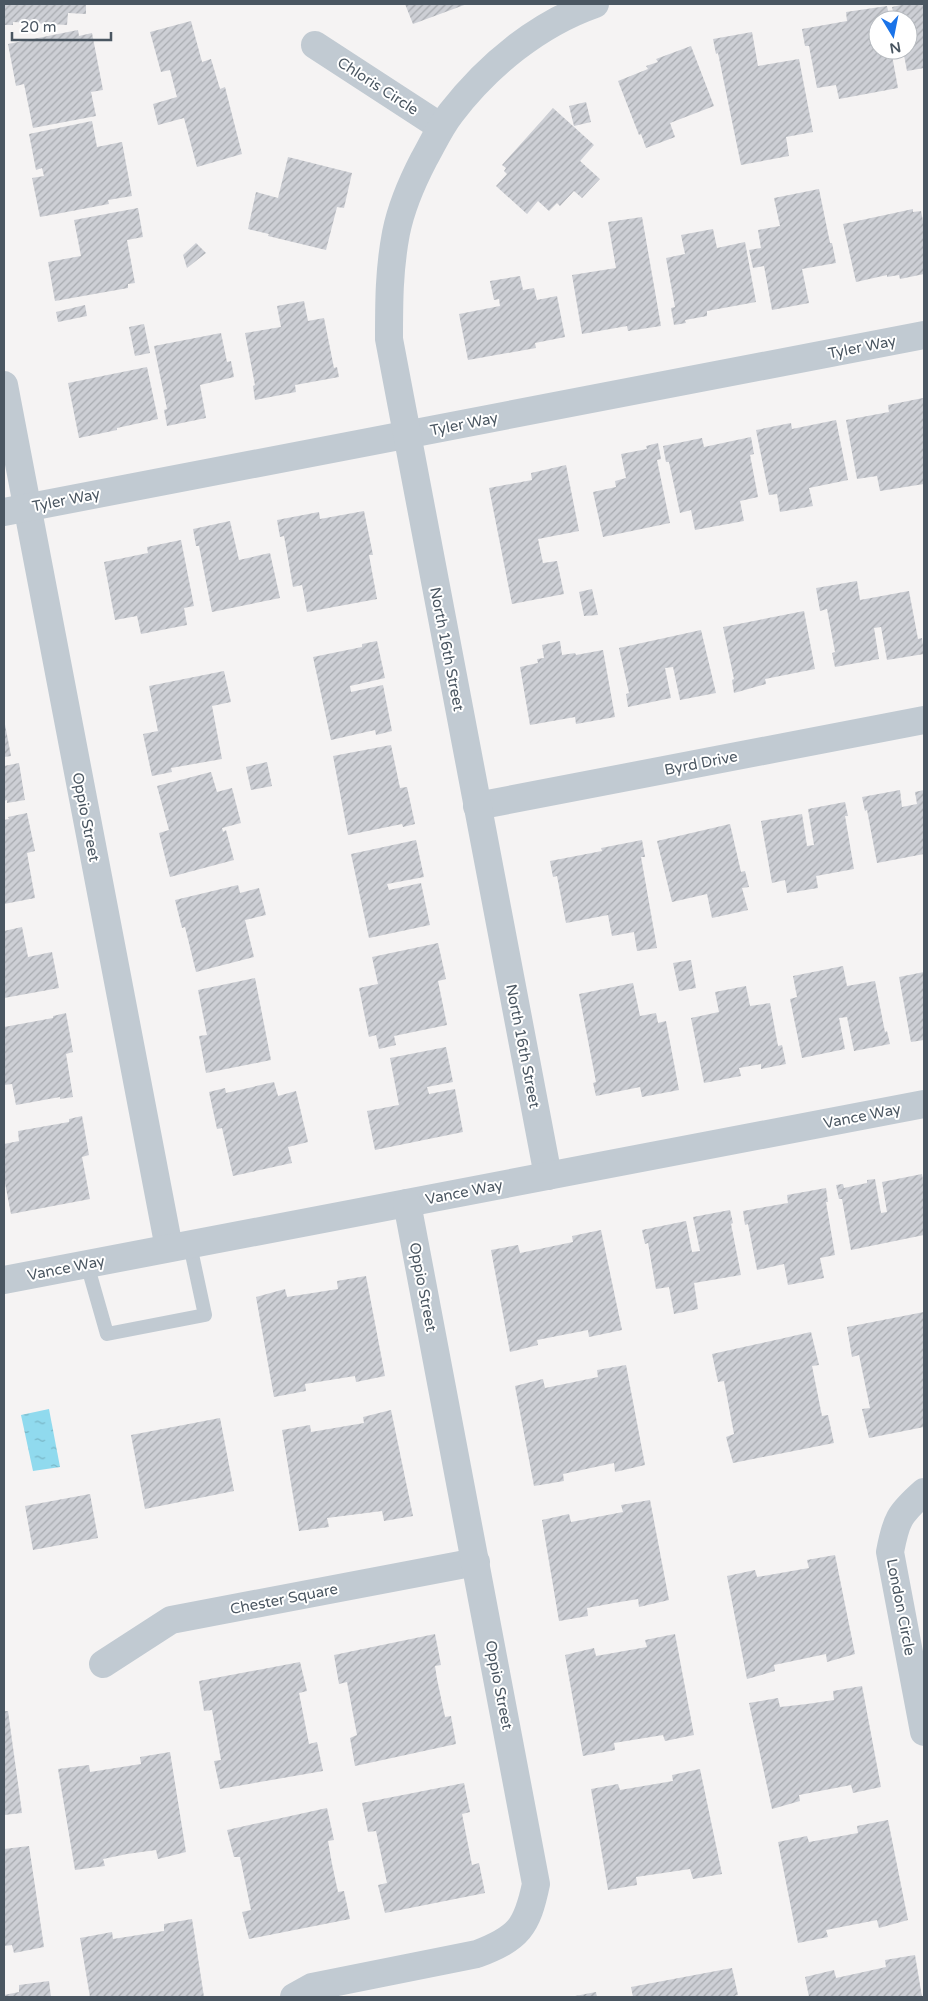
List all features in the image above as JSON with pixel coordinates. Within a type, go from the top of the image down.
[{"type":"street","name":"North 16th Street","points":[[548,1176],[406,435],[389,339],[388,284],[396,231],[412,182],[441,127],[451,113],[488,70],[532,35],[580,9],[595,4]]},
{"type":"street","name":"Chloris Circle","points":[[315,44],[441,127]]},
{"type":"street","name":"Tyler Way","points":[[15,509],[924,335]]},
{"type":"street","name":"Oppio Street","points":[[4,385],[15,509],[180,1247]]},
{"type":"street","name":"Byrd Drive","points":[[477,806],[924,720]]},
{"type":"street","name":"Vance Way","points":[[4,1280],[924,1104]]},
{"type":"street","name":"Oppio Street","points":[[294,1997],[312,1987],[478,1954],[500,1945],[519,1930],[531,1910],[536,1884],[407,1203]]},
{"type":"street","name":"London Circle","points":[[924,1492],[906,1508],[895,1528],[890,1552],[924,1732]]},
{"type":"street","name":"Chester Square","points":[[103,1664],[171,1620],[476,1562]]},
{"type":"lane","points":[[88,1264],[107,1334],[205,1315],[180,1247]]},
{"type":"water","points":[[49,1409],[60,1467],[33,1471],[21,1415]]},
{"type":"building","points":[[4,4],[86,4],[86,14],[68,13],[67,25],[13,22],[13,25],[4,25]]},
{"type":"building","points":[[405,4],[467,4],[413,24]]},
{"type":"building","points":[[905,4],[924,4],[924,68],[907,71],[905,60],[918,60],[918,10],[893,10],[892,7]]},
{"type":"building","points":[[887,6],[888,10],[868,10],[868,60],[893,60],[898,88],[839,99],[836,85],[817,88],[809,46],[805,46],[802,29],[847,21],[846,12]]},
{"type":"building","points":[[191,21],[202,62],[211,59],[220,89],[225,87],[242,154],[197,167],[184,118],[158,125],[153,104],[177,97],[170,70],[161,72],[150,32]]},
{"type":"building","points":[[78,30],[79,36],[92,33],[103,90],[91,92],[96,116],[33,128],[24,84],[16,86],[8,44]]},
{"type":"building","points":[[752,32],[758,66],[799,59],[813,132],[786,137],[789,156],[741,165],[718,53],[716,54],[713,39]]},
{"type":"building","points":[[691,46],[714,106],[670,123],[675,137],[646,148],[618,81],[648,69],[646,66],[658,62],[656,59]]},
{"type":"building","points":[[586,102],[591,122],[574,126],[569,106]]},
{"type":"building","points":[[553,108],[594,145],[580,161],[600,179],[582,198],[574,191],[560,206],[557,203],[549,211],[538,201],[527,214],[496,186],[507,174],[504,171],[506,168],[502,165]]},
{"type":"building","points":[[92,121],[97,147],[122,142],[132,196],[108,200],[109,204],[40,217],[32,178],[44,176],[42,168],[36,170],[29,134]]},
{"type":"building","points":[[288,157],[352,173],[344,208],[337,207],[326,250],[268,236],[269,234],[248,229],[256,192],[278,198]]},
{"type":"building","points":[[819,189],[836,263],[802,269],[809,303],[772,310],[764,266],[753,268],[749,250],[761,248],[758,230],[780,226],[774,198]]},
{"type":"building","points":[[138,208],[143,237],[127,240],[135,283],[128,284],[128,288],[55,301],[48,262],[81,256],[74,220]]},
{"type":"building","points":[[913,209],[913,212],[921,211],[924,226],[924,274],[900,279],[899,275],[887,277],[887,275],[856,282],[843,224]]},
{"type":"building","points":[[642,217],[661,326],[628,331],[627,326],[582,334],[572,275],[616,268],[608,222]]},
{"type":"building","points":[[713,229],[717,248],[745,242],[756,302],[707,311],[707,316],[685,320],[686,323],[674,325],[671,308],[675,307],[666,258],[685,254],[681,235]]},
{"type":"building","points":[[196,243],[206,253],[187,268],[183,255]]},
{"type":"building","points":[[520,276],[523,290],[534,288],[537,300],[557,296],[565,337],[535,343],[536,348],[468,360],[459,314],[500,306],[499,299],[494,300],[490,281]]},
{"type":"building","points":[[304,301],[308,321],[324,318],[334,368],[337,367],[339,377],[295,385],[296,392],[255,400],[253,386],[255,385],[245,333],[281,327],[277,306]]},
{"type":"building","points":[[85,305],[87,316],[58,322],[56,312]]},
{"type":"building","points":[[144,324],[150,353],[135,356],[129,327]]},
{"type":"building","points":[[221,333],[227,362],[231,361],[234,377],[200,385],[206,418],[167,426],[164,410],[167,409],[154,346]]},
{"type":"building","points":[[147,367],[158,419],[79,438],[68,383]]},
{"type":"building","points":[[923,398],[924,484],[880,491],[877,476],[857,479],[846,420],[889,412],[888,405]]},
{"type":"building","points":[[836,420],[848,480],[809,488],[813,506],[780,512],[777,494],[769,495],[756,430],[791,423],[792,429]]},
{"type":"building","points":[[751,437],[754,454],[750,455],[758,497],[740,501],[744,521],[695,530],[691,510],[680,513],[669,462],[666,462],[663,446],[702,438],[704,447]]},
{"type":"building","points":[[658,443],[661,459],[657,460],[670,523],[603,537],[593,492],[616,487],[615,481],[626,478],[621,454],[647,449],[646,446]]},
{"type":"building","points":[[566,465],[579,531],[538,539],[543,563],[557,561],[564,594],[512,604],[489,488],[532,480],[531,473]]},
{"type":"building","points":[[364,511],[373,555],[369,555],[377,599],[307,612],[302,585],[293,587],[284,536],[280,537],[277,520],[319,512],[320,519]]},
{"type":"building","points":[[230,521],[239,560],[270,553],[280,598],[212,612],[199,546],[196,546],[193,529]]},
{"type":"building","points":[[181,540],[194,606],[184,608],[187,625],[141,634],[137,616],[115,620],[104,562],[148,553],[147,547]]},
{"type":"building","points":[[857,581],[860,600],[909,591],[918,639],[922,638],[924,654],[887,660],[881,627],[874,628],[879,659],[835,667],[832,653],[835,652],[827,609],[820,611],[816,588]]},
{"type":"building","points":[[592,589],[598,615],[584,616],[579,592]]},
{"type":"building","points":[[804,611],[815,669],[765,679],[766,684],[734,693],[732,680],[734,679],[723,627]]},
{"type":"building","points":[[701,630],[716,693],[680,700],[673,667],[665,668],[671,698],[628,707],[626,694],[629,693],[619,648]]},
{"type":"building","points":[[377,641],[385,678],[350,686],[351,692],[383,685],[392,731],[376,735],[375,730],[331,740],[313,657],[362,647],[362,644]]},
{"type":"building","points":[[560,641],[562,655],[575,653],[576,655],[603,650],[615,717],[576,724],[575,717],[530,725],[520,667],[538,663],[537,659],[544,658],[542,645]]},
{"type":"building","points":[[224,671],[231,702],[212,706],[222,759],[171,768],[172,772],[152,776],[143,734],[158,731],[149,686]]},
{"type":"building","points":[[4,719],[11,756],[4,757]]},
{"type":"building","points":[[391,745],[400,788],[407,787],[415,824],[403,827],[402,824],[348,835],[333,756]]},
{"type":"building","points":[[267,762],[272,786],[251,790],[246,767]]},
{"type":"building","points":[[19,763],[25,800],[7,803],[7,800],[4,801],[4,766]]},
{"type":"building","points":[[211,772],[217,792],[232,788],[241,823],[222,828],[223,832],[226,830],[234,860],[170,877],[159,833],[169,830],[157,786]]},
{"type":"building","points":[[900,790],[902,807],[917,804],[915,792],[924,790],[924,854],[877,863],[867,810],[865,811],[862,797]]},
{"type":"building","points":[[845,802],[848,816],[845,816],[854,869],[816,876],[818,888],[787,893],[785,880],[772,883],[761,821],[802,814],[807,846],[814,845],[808,809]]},
{"type":"building","points":[[27,813],[35,851],[27,853],[35,898],[4,904],[4,820],[9,819],[8,817]]},
{"type":"building","points":[[730,824],[741,872],[745,871],[749,887],[742,888],[748,910],[712,918],[707,894],[672,902],[657,841]]},
{"type":"building","points":[[416,840],[424,877],[387,884],[389,890],[421,883],[430,925],[369,938],[351,854]]},
{"type":"building","points":[[642,840],[645,857],[641,857],[657,948],[637,951],[634,932],[612,936],[608,915],[566,923],[557,876],[553,877],[550,861],[602,851],[601,848]]},
{"type":"building","points":[[238,885],[240,893],[259,888],[266,915],[245,920],[254,957],[196,972],[185,927],[182,928],[175,900]]},
{"type":"building","points":[[22,927],[28,957],[52,952],[59,988],[4,998],[4,931]]},
{"type":"building","points":[[438,943],[446,979],[438,981],[447,1025],[394,1036],[396,1045],[379,1049],[376,1035],[369,1037],[359,988],[378,984],[372,957]]},
{"type":"building","points":[[691,960],[696,988],[679,991],[673,963]]},
{"type":"building","points":[[843,966],[847,986],[875,981],[885,1032],[887,1031],[890,1044],[854,1051],[847,1017],[839,1018],[845,1049],[802,1058],[790,999],[797,997],[793,976]]},
{"type":"building","points":[[924,972],[924,1040],[911,1042],[899,977]]},
{"type":"building","points":[[255,978],[271,1060],[206,1073],[199,1036],[207,1035],[198,990]]},
{"type":"building","points":[[633,983],[640,1016],[656,1013],[658,1023],[666,1021],[679,1090],[642,1097],[640,1087],[596,1096],[593,1083],[596,1082],[579,994]]},
{"type":"building","points":[[746,986],[750,1006],[770,1003],[778,1046],[782,1045],[786,1064],[761,1069],[761,1064],[739,1068],[741,1076],[704,1083],[691,1018],[719,1012],[715,992]]},
{"type":"building","points":[[66,1013],[73,1052],[66,1054],[73,1097],[60,1099],[60,1097],[16,1105],[12,1084],[4,1085],[4,1027],[53,1018],[53,1016]]},
{"type":"building","points":[[446,1047],[453,1082],[427,1087],[429,1094],[455,1089],[463,1132],[375,1150],[367,1111],[399,1105],[390,1058]]},
{"type":"building","points":[[274,1082],[278,1096],[296,1091],[308,1142],[288,1147],[292,1163],[233,1176],[222,1128],[217,1129],[209,1092],[225,1088],[226,1093]]},
{"type":"building","points":[[82,1116],[89,1155],[82,1157],[90,1199],[11,1214],[4,1178],[4,1144],[19,1141],[18,1131],[69,1122],[69,1119]]},
{"type":"building","points":[[922,1174],[924,1187],[924,1235],[851,1250],[842,1199],[839,1199],[836,1185],[843,1184],[844,1188],[867,1183],[867,1180],[875,1179],[881,1213],[887,1212],[882,1182]]},
{"type":"building","points":[[826,1188],[828,1202],[826,1202],[835,1255],[820,1258],[824,1278],[788,1285],[784,1264],[757,1270],[748,1224],[745,1225],[743,1211],[788,1203],[787,1195]]},
{"type":"building","points":[[730,1210],[741,1275],[694,1283],[698,1309],[674,1314],[669,1287],[656,1289],[648,1243],[645,1244],[642,1230],[686,1221],[692,1252],[700,1251],[693,1217]]},
{"type":"building","points":[[601,1230],[622,1330],[589,1337],[588,1330],[537,1340],[538,1345],[510,1352],[491,1250],[518,1245],[520,1253],[573,1242],[572,1236]]},
{"type":"building","points":[[366,1276],[385,1376],[356,1382],[355,1376],[305,1384],[306,1391],[274,1397],[256,1297],[285,1289],[287,1297],[338,1289],[337,1281]]},
{"type":"building","points":[[924,1312],[924,1427],[869,1438],[862,1409],[870,1408],[859,1355],[852,1357],[847,1327]]},
{"type":"building","points":[[811,1332],[819,1365],[812,1366],[822,1416],[828,1415],[834,1443],[733,1463],[726,1437],[734,1434],[724,1381],[718,1382],[712,1354]]},
{"type":"building","points":[[626,1365],[645,1465],[615,1472],[614,1463],[563,1474],[564,1481],[534,1486],[515,1386],[543,1379],[545,1388],[598,1377],[597,1370]]},
{"type":"building","points":[[391,1410],[413,1516],[384,1521],[382,1511],[327,1518],[329,1527],[299,1531],[282,1430],[310,1425],[311,1432],[364,1423],[363,1417]]},
{"type":"building","points":[[220,1418],[234,1491],[145,1509],[131,1435]]},
{"type":"building","points":[[90,1494],[98,1538],[33,1550],[25,1506]]},
{"type":"building","points":[[650,1500],[669,1600],[639,1607],[638,1599],[587,1608],[588,1616],[559,1621],[542,1520],[569,1514],[571,1522],[623,1512],[621,1505]]},
{"type":"building","points":[[835,1555],[855,1654],[827,1662],[826,1654],[774,1665],[775,1671],[747,1679],[727,1576],[755,1570],[757,1577],[809,1568],[807,1560]]},
{"type":"building","points":[[435,1634],[441,1665],[435,1666],[437,1679],[445,1717],[451,1716],[456,1744],[355,1766],[350,1738],[357,1735],[347,1682],[339,1684],[334,1655]]},
{"type":"building","points":[[675,1634],[694,1735],[665,1741],[663,1735],[614,1743],[615,1750],[583,1756],[565,1655],[594,1648],[596,1656],[647,1647],[645,1640]]},
{"type":"building","points":[[300,1662],[307,1691],[299,1693],[309,1744],[317,1742],[323,1771],[220,1789],[214,1761],[221,1760],[212,1710],[204,1711],[199,1681]]},
{"type":"building","points":[[862,1686],[881,1787],[853,1793],[851,1785],[799,1795],[800,1801],[772,1809],[749,1703],[778,1698],[780,1707],[834,1700],[833,1691]]},
{"type":"building","points":[[4,1711],[8,1711],[22,1813],[4,1815]]},
{"type":"building","points":[[170,1752],[186,1852],[158,1859],[156,1850],[127,1854],[103,1859],[105,1866],[75,1870],[58,1769],[89,1765],[90,1772],[141,1764],[140,1757]]},
{"type":"building","points":[[700,1769],[722,1874],[693,1879],[690,1869],[636,1877],[637,1885],[608,1890],[591,1789],[618,1784],[620,1790],[673,1781],[672,1775]]},
{"type":"building","points":[[464,1783],[470,1812],[462,1814],[472,1865],[479,1863],[485,1893],[385,1913],[378,1885],[387,1883],[376,1831],[368,1832],[362,1803]]},
{"type":"building","points":[[327,1808],[334,1840],[328,1841],[332,1864],[338,1892],[344,1891],[350,1919],[249,1939],[242,1912],[251,1910],[240,1857],[234,1857],[227,1830]]},
{"type":"building","points":[[888,1820],[908,1920],[879,1928],[877,1920],[826,1930],[828,1937],[798,1943],[778,1842],[807,1836],[809,1842],[858,1833],[857,1826]]},
{"type":"building","points":[[29,1846],[44,1947],[14,1953],[12,1945],[4,1946],[4,1849]]},
{"type":"building","points":[[192,1919],[204,1997],[90,1997],[80,1938],[112,1932],[113,1939],[164,1931],[164,1924]]},
{"type":"building","points":[[915,1955],[922,1997],[809,1997],[805,1977],[834,1970],[836,1978],[886,1967],[885,1960]]},
{"type":"building","points":[[732,1968],[738,1995],[730,1997],[633,1997],[631,1987]]},
{"type":"building","points":[[49,1981],[51,1997],[4,1997],[4,1995],[19,1992],[19,1985]]},
{"type":"building","points":[[596,1992],[597,1997],[575,1997],[575,1996]]}]
